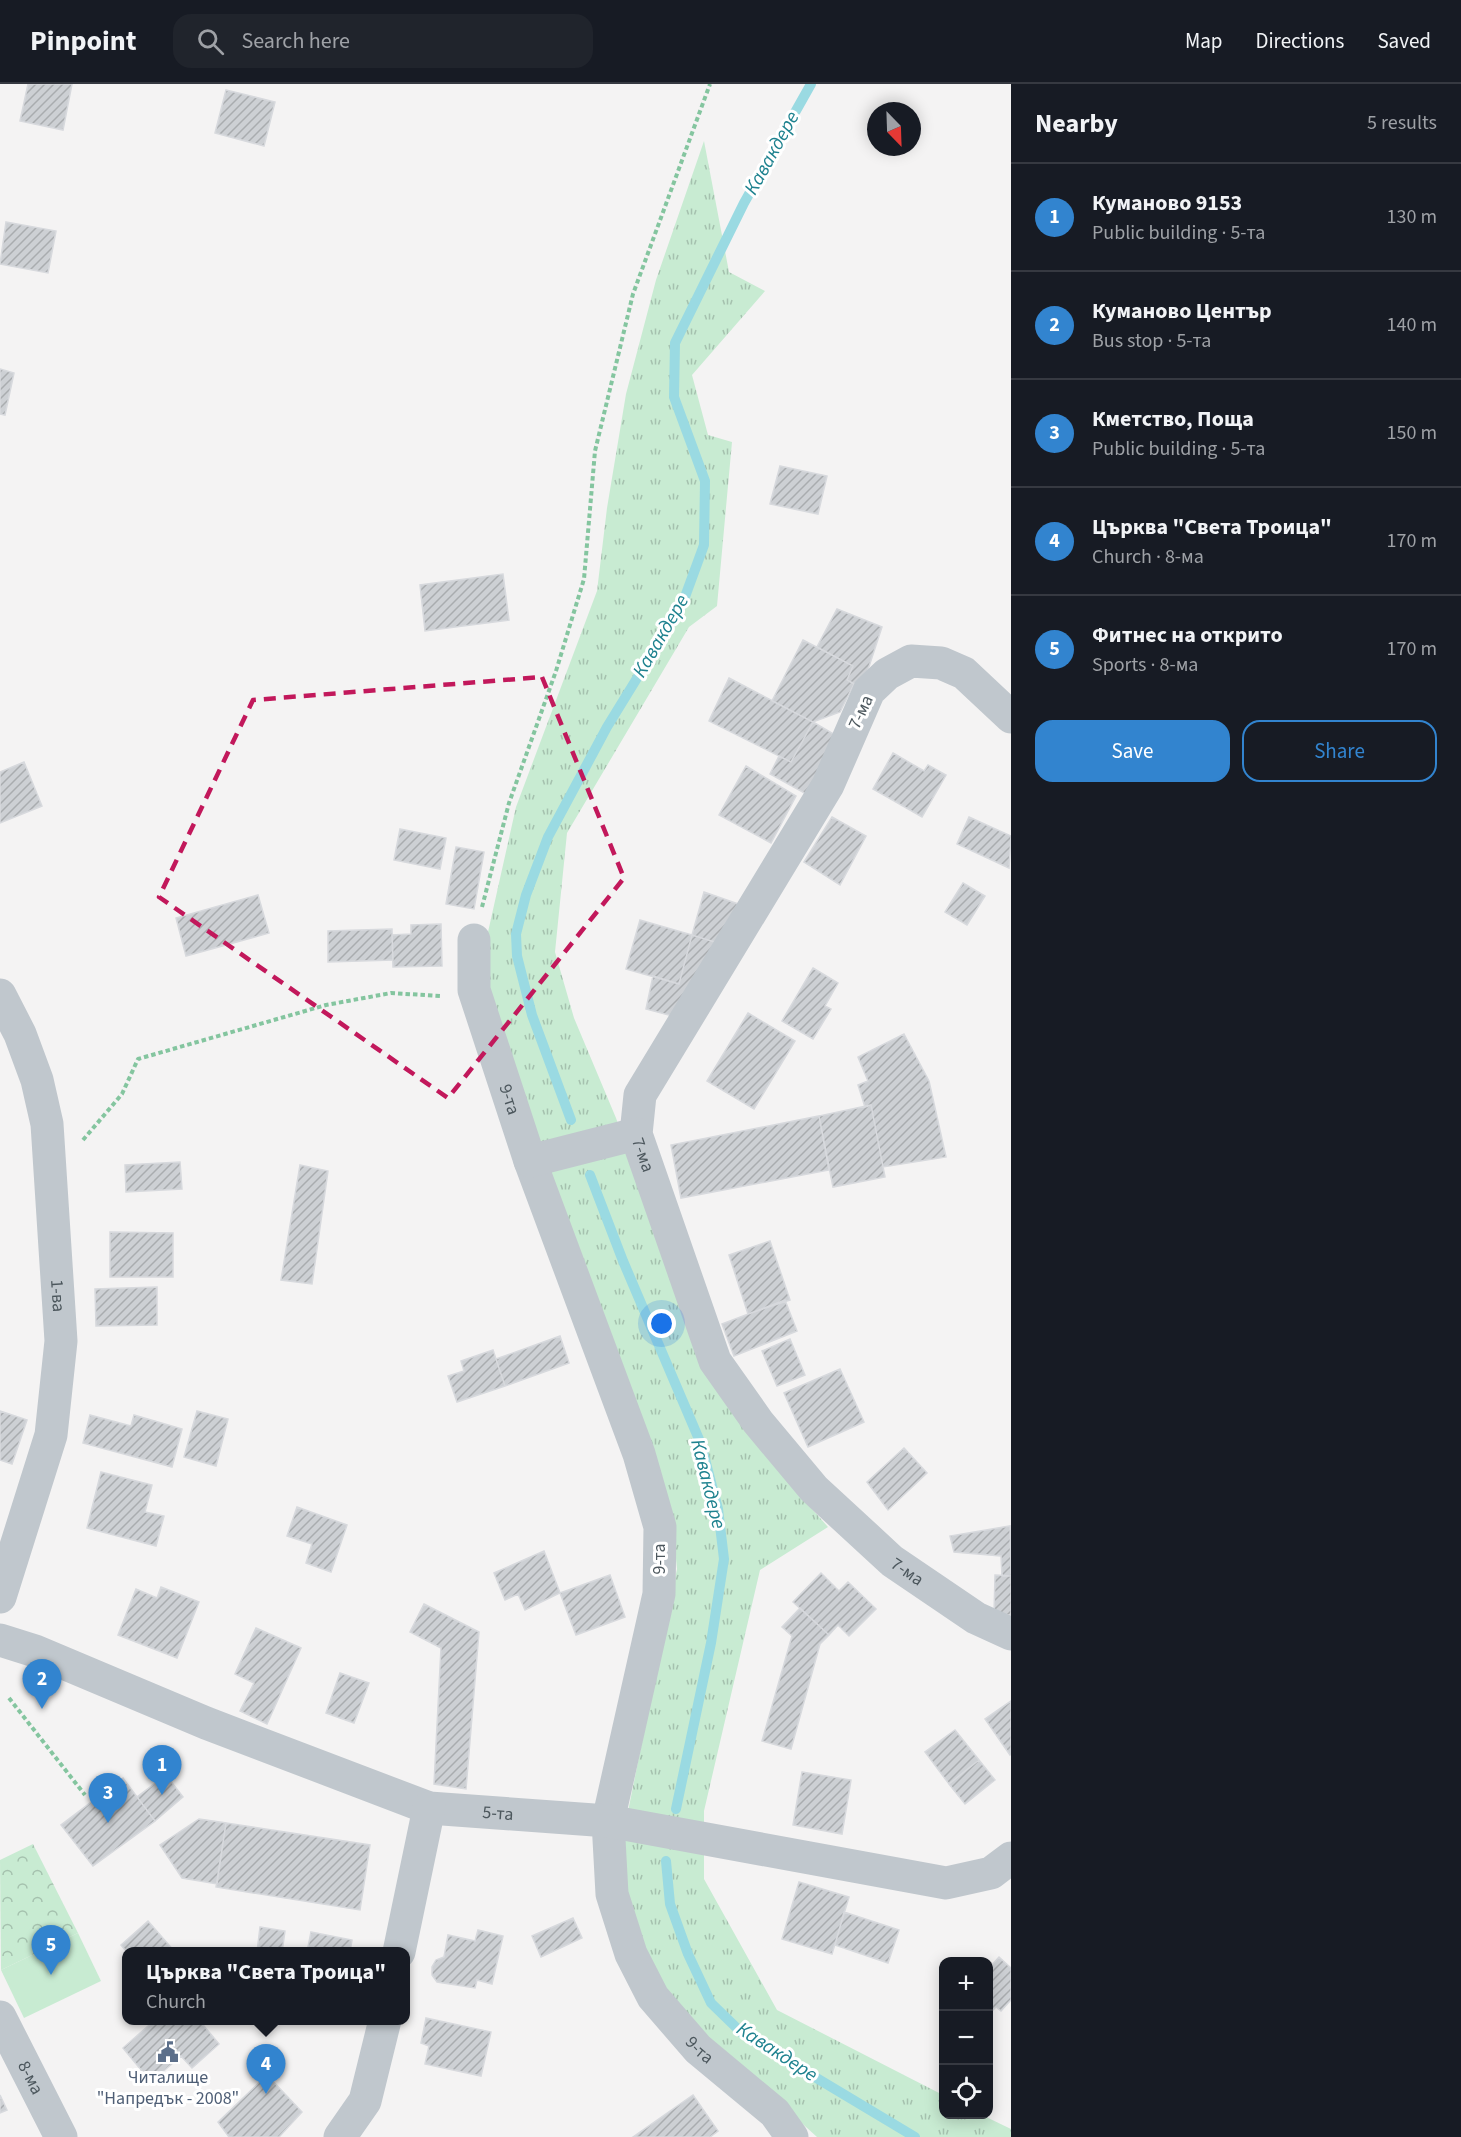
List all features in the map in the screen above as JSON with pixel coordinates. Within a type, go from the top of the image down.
[{"type":"street","name":"7-ма","points":[[1011,717],[964,673],[941,663],[911,661],[887,674],[869,691],[828,785],[640,1095],[636,1134],[716,1361],[758,1422],[813,1489],[892,1561],[976,1618],[1011,1634]]},
{"type":"street","name":"9-та","points":[[474,940],[474,990],[530,1161],[639,1454],[660,1527],[659,1594],[608,1821],[612,1894],[631,1954],[653,1997],[698,2049],[775,2113],[792,2137]]},
{"type":"street","name":"1-ва","points":[[0,995],[20,1034],[37,1080],[47,1124],[60,1341],[51,1435],[0,1597]]},
{"type":"street","points":[[530,1161],[636,1134]]},
{"type":"street","name":"5-та","points":[[0,1640],[34,1651],[206,1723],[429,1808],[608,1821],[946,1883],[1004,1875]]},
{"type":"street","points":[[400,1947],[429,1808]]},
{"type":"street","name":"8-ма","points":[[0,2017],[61,2137]]},
{"type":"street","points":[[340,2137],[365,2101],[384,2025]]},
{"type":"path","points":[[474,940],[509,803],[556,671],[584,579],[595,452],[633,294],[710,84]]},
{"type":"path","points":[[50,1169],[88,1136],[115,1102],[138,1059],[326,1005],[391,993],[438,995],[447,999]]},
{"type":"path","points":[[9,1698],[85,1795]]},
{"type":"highlighted area","points":[[542,677],[624,878],[448,1098],[159,897],[253,700]]},
{"type":"green space","points":[[704,141],[729,272],[765,291],[692,375],[708,435],[732,442],[717,606],[689,627],[567,833],[555,952],[574,1018],[616,1118],[663,1250],[789,1483],[828,1527],[760,1570],[704,1811],[704,1879],[777,2010],[939,2093],[939,2119],[990,2119],[1011,2129],[1011,2137],[817,2137],[683,2015],[642,1954],[622,1903],[621,1846],[677,1569],[671,1508],[486,991],[486,941],[516,807],[597,591],[607,508],[626,394],[656,280]]},
{"type":"green space","points":[[33,1844],[78,1933],[1,1970],[0,1860]]},
{"type":"green space","points":[[78,1933],[101,1981],[24,2018],[1,1970]]},
{"type":"building","points":[[28,84],[72,84],[63,130],[20,121]]},
{"type":"building","points":[[226,90],[275,102],[264,146],[215,133]]},
{"type":"building","points":[[6,222],[56,231],[48,273],[0,264]]},
{"type":"building","points":[[0,369],[14,373],[5,415],[0,414]]},
{"type":"building","points":[[780,466],[827,476],[818,514],[770,504]]},
{"type":"building","points":[[503,574],[509,620],[425,631],[420,585]]},
{"type":"building","points":[[837,609],[882,627],[862,688],[847,680],[853,666],[817,647]]},
{"type":"building","points":[[803,640],[853,666],[847,680],[854,684],[840,712],[813,722],[772,701]]},
{"type":"building","points":[[729,678],[813,722],[791,762],[709,721]]},
{"type":"building","points":[[813,722],[837,736],[808,795],[770,774],[779,756],[791,762]]},
{"type":"building","points":[[893,753],[924,771],[928,765],[946,775],[922,817],[873,789]]},
{"type":"building","points":[[24,762],[42,806],[0,823],[0,772]]},
{"type":"building","points":[[746,766],[796,796],[771,843],[719,815]]},
{"type":"building","points":[[832,817],[866,836],[840,885],[804,862]]},
{"type":"building","points":[[969,817],[1011,836],[1009,868],[957,844]]},
{"type":"building","points":[[400,829],[446,838],[440,869],[394,860]]},
{"type":"building","points":[[456,847],[484,852],[474,909],[446,904]]},
{"type":"building","points":[[963,883],[985,896],[967,925],[945,912]]},
{"type":"building","points":[[704,892],[741,905],[718,943],[692,935]]},
{"type":"building","points":[[258,895],[269,933],[186,956],[176,918]]},
{"type":"building","points":[[640,920],[692,935],[679,984],[626,969]]},
{"type":"building","points":[[441,924],[442,966],[393,967],[392,935],[411,934],[411,925]]},
{"type":"building","points":[[392,929],[393,960],[328,962],[328,931]]},
{"type":"building","points":[[692,935],[718,943],[676,1017],[646,1009],[653,976],[679,984]]},
{"type":"building","points":[[813,968],[838,983],[825,1006],[831,1009],[813,1039],[782,1021]]},
{"type":"building","points":[[748,1013],[795,1041],[754,1109],[707,1081]]},
{"type":"building","points":[[904,1034],[929,1081],[946,1157],[883,1167],[871,1105],[865,1107],[858,1085],[868,1081],[858,1057]]},
{"type":"building","points":[[871,1105],[885,1177],[833,1187],[819,1116]]},
{"type":"building","points":[[819,1116],[829,1170],[681,1198],[671,1145]]},
{"type":"building","points":[[180,1162],[182,1189],[126,1192],[125,1165]]},
{"type":"building","points":[[300,1165],[328,1171],[312,1284],[281,1280]]},
{"type":"building","points":[[110,1232],[173,1233],[173,1277],[110,1277]]},
{"type":"building","points":[[770,1241],[790,1300],[748,1314],[729,1255]]},
{"type":"building","points":[[157,1287],[157,1325],[96,1326],[95,1289]]},
{"type":"building","points":[[785,1300],[797,1331],[734,1356],[722,1324]]},
{"type":"building","points":[[560,1336],[569,1363],[505,1386],[496,1359]]},
{"type":"building","points":[[790,1339],[805,1375],[777,1386],[762,1351]]},
{"type":"building","points":[[493,1350],[505,1386],[457,1402],[448,1376],[464,1371],[461,1361]]},
{"type":"building","points":[[840,1369],[864,1422],[808,1447],[784,1393]]},
{"type":"building","points":[[0,1411],[27,1420],[12,1464],[0,1460]]},
{"type":"building","points":[[197,1411],[228,1419],[216,1466],[184,1457]]},
{"type":"building","points":[[90,1415],[131,1426],[134,1415],[182,1429],[172,1467],[83,1443]]},
{"type":"building","points":[[904,1448],[927,1473],[888,1510],[867,1482]]},
{"type":"building","points":[[101,1472],[152,1485],[145,1512],[164,1516],[156,1546],[87,1528]]},
{"type":"building","points":[[297,1507],[347,1525],[331,1572],[306,1563],[312,1544],[287,1536]]},
{"type":"building","points":[[1010,1526],[1011,1576],[1002,1576],[1001,1556],[954,1552],[950,1536]]},
{"type":"building","points":[[544,1551],[560,1593],[525,1610],[518,1594],[505,1600],[494,1573]]},
{"type":"building","points":[[821,1573],[839,1591],[848,1582],[876,1609],[849,1636],[838,1625],[829,1635],[793,1602]]},
{"type":"building","points":[[610,1575],[625,1617],[576,1635],[560,1593]]},
{"type":"building","points":[[995,1575],[1011,1576],[1011,1615],[994,1615]]},
{"type":"building","points":[[161,1587],[199,1602],[177,1658],[118,1635],[136,1589],[157,1598]]},
{"type":"building","points":[[424,1604],[479,1632],[466,1789],[434,1784],[441,1648],[410,1632]]},
{"type":"building","points":[[800,1608],[829,1635],[820,1644],[791,1749],[762,1741],[792,1636],[782,1627]]},
{"type":"building","points":[[256,1628],[301,1648],[267,1724],[240,1711],[254,1683],[235,1674]]},
{"type":"building","points":[[340,1673],[369,1683],[354,1723],[326,1713]]},
{"type":"building","points":[[1011,1701],[1011,1754],[1010,1755],[985,1719]]},
{"type":"building","points":[[955,1730],[979,1760],[949,1784],[925,1752]]},
{"type":"building","points":[[979,1760],[995,1780],[965,1804],[949,1784]]},
{"type":"building","points":[[802,1772],[851,1780],[842,1834],[793,1825]]},
{"type":"building","points":[[166,1775],[183,1797],[155,1821],[137,1797]]},
{"type":"building","points":[[123,1778],[155,1821],[93,1866],[61,1825]]},
{"type":"building","points":[[199,1819],[226,1823],[217,1884],[182,1878],[160,1845]]},
{"type":"building","points":[[226,1823],[370,1845],[360,1910],[216,1887]]},
{"type":"building","points":[[799,1882],[849,1897],[832,1954],[782,1939]]},
{"type":"building","points":[[844,1912],[899,1930],[888,1963],[835,1945]]},
{"type":"building","points":[[573,1918],[582,1938],[541,1957],[532,1936]]},
{"type":"building","points":[[148,1921],[171,1947],[123,1947],[121,1945]]},
{"type":"building","points":[[260,1927],[285,1931],[283,1947],[258,1947]]},
{"type":"building","points":[[478,1930],[503,1936],[492,1984],[477,1980],[475,1988],[437,1982],[432,1975],[432,1967],[436,1960],[444,1957],[448,1935],[475,1941]]},
{"type":"building","points":[[311,1932],[352,1940],[351,1947],[308,1947]]},
{"type":"building","points":[[999,1957],[1011,1968],[1011,2000],[1001,2011],[996,2007],[993,2010],[993,1964]]},
{"type":"building","points":[[426,2018],[491,2032],[481,2076],[425,2064],[429,2046],[421,2043]]},
{"type":"building","name":"Читалище \"Напредък - 2008\"","points":[[149,2025],[203,2025],[219,2044],[192,2068],[181,2056],[151,2082],[123,2048]]},
{"type":"building","points":[[267,2075],[302,2112],[279,2137],[229,2137],[218,2122]]},
{"type":"building","points":[[0,2095],[7,2110],[0,2113]]},
{"type":"building","points":[[693,2095],[718,2131],[710,2137],[633,2137]]},
{"type":"waterway","name":"Кавакдере","points":[[571,1120],[532,1015],[517,956],[516,934],[526,895],[548,837],[607,727],[682,605],[704,545],[705,481],[674,397],[675,343],[744,203],[811,84]]},
{"type":"waterway","name":"Кавакдере","points":[[590,1175],[623,1261],[701,1444],[718,1509],[724,1559],[711,1643],[676,1809]]},
{"type":"waterway","name":"Кавакдере","points":[[666,1861],[670,1904],[688,1954],[711,2003],[743,2034],[915,2137]]},
{"type":"place","name":"Куманово Център","points":[[42,1709]]},
{"type":"place","name":"Куманово 9153","points":[[162,1795]]},
{"type":"place","name":"Кметство, Поща","points":[[108,1823]]},
{"type":"place","name":"Фитнес на открито","points":[[51,1975]]},
{"type":"place","name":"Читалище \"Напредък - 2008\"","points":[[168,2052]]},
{"type":"place","name":"Църква \"Света Троица\"","points":[[266,2094]]}]
